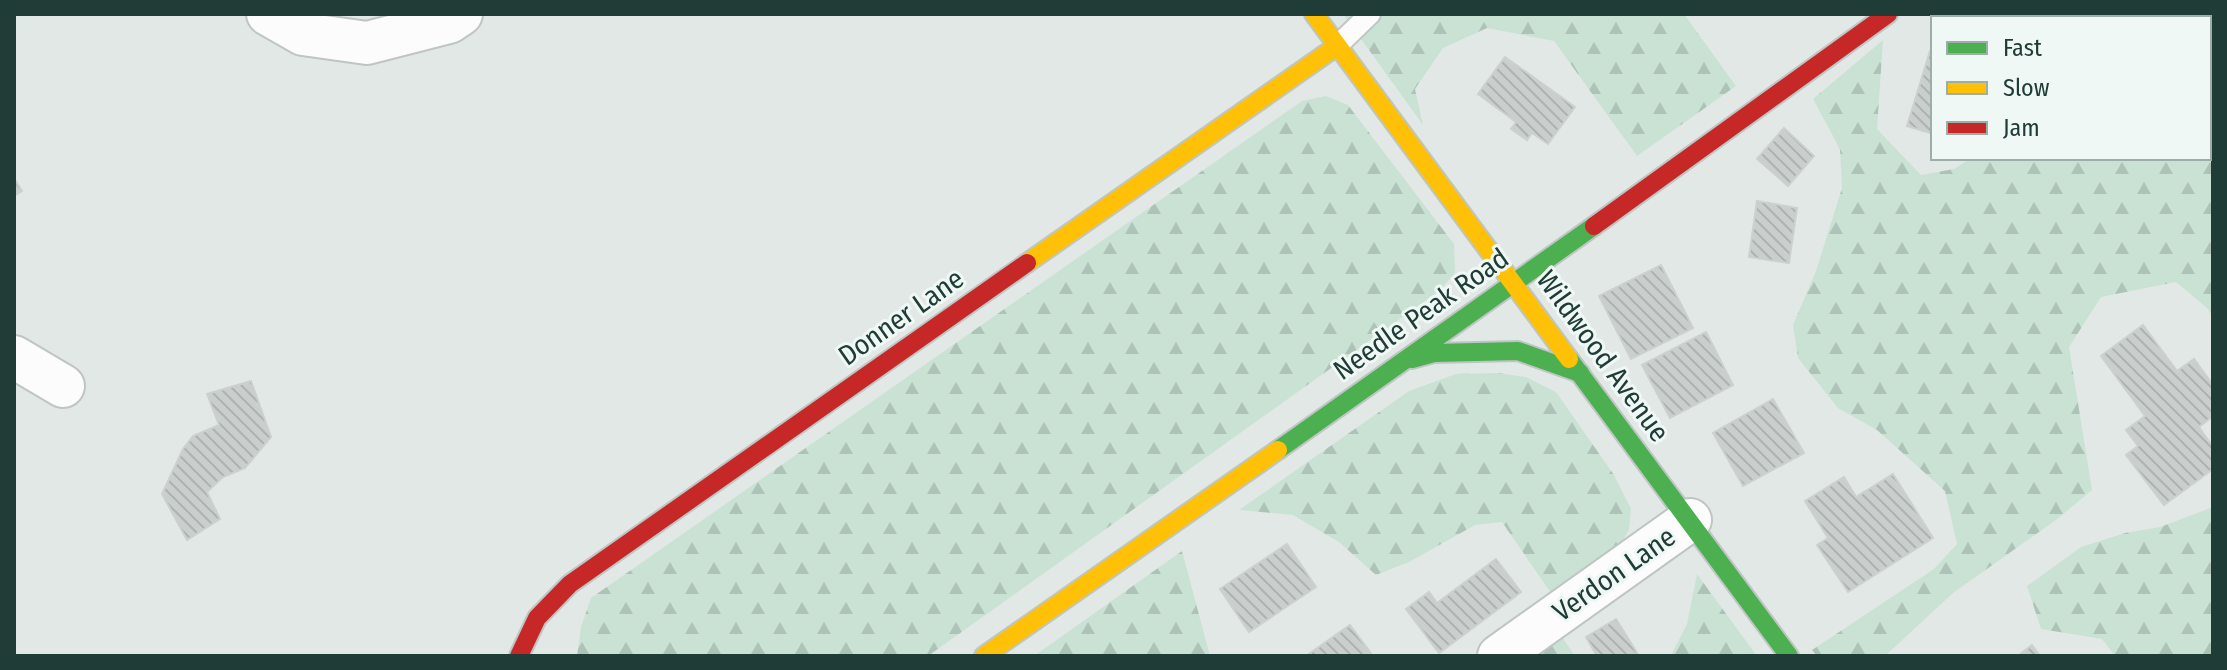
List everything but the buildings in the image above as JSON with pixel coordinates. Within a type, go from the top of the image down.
[{"type":"street","points":[[268,14],[303,34],[367,43],[449,22],[461,14]]},
{"type":"street","name":"Wildwood Avenue","points":[[1314,14],[1789,656]]},
{"type":"street","name":"Needle Peak Road","points":[[984,656],[1515,283],[1888,14]]},
{"type":"street","name":"Donner Lane","points":[[519,656],[537,618],[570,584],[1337,46]]},
{"type":"street","points":[[1402,362],[1434,353],[1518,351],[1580,373]]},
{"type":"street","points":[[14,357],[63,386]]},
{"type":"street","name":"Verdon Lane","points":[[1499,656],[1690,520]]},
{"type":"lane","points":[[1337,46],[1370,14]]},
{"type":"green space","points":[[1343,14],[1684,14],[1736,86],[1637,156],[1554,41],[1487,28],[1443,48],[1415,89],[1423,125]]},
{"type":"green space","points":[[2213,14],[2213,317],[2207,308],[2176,282],[2101,297],[2069,347],[2092,490],[2056,520],[1953,593],[1885,656],[1817,656],[1812,650],[1934,569],[1957,544],[1945,491],[1877,430],[1838,408],[1798,358],[1793,325],[1816,271],[1842,188],[1840,149],[1813,99],[1883,40],[1877,129],[1921,175],[1954,169],[1968,160],[2211,160],[2211,16],[2186,16]]},
{"type":"green space","points":[[1326,96],[1348,105],[1454,244],[1455,273],[1439,291],[928,656],[577,656],[581,627],[591,598],[1302,101]]},
{"type":"green space","points":[[1498,373],[1526,377],[1556,392],[1614,475],[1631,509],[1629,529],[1618,550],[1553,596],[1502,522],[1475,525],[1409,562],[1376,575],[1339,542],[1293,515],[1239,510],[1409,391],[1456,374]]},
{"type":"green space","points":[[2213,507],[2213,656],[2115,656],[2102,639],[2041,629],[2027,586],[2081,547],[2125,533],[2160,527]]},
{"type":"green space","points":[[1182,551],[1210,656],[1034,656]]},
{"type":"green space","points":[[1697,574],[1757,656],[1671,656],[1687,624]]},
{"type":"green space","points":[[1562,637],[1575,656],[1536,656]]},
{"type":"traffic: fast","points":[[1278,450],[1594,226]]},
{"type":"traffic: fast","points":[[1412,359],[1434,353],[1518,351],[1580,373]]},
{"type":"traffic: fast","points":[[1569,359],[1789,656]]},
{"type":"traffic: slow","points":[[1314,14],[1569,359]]},
{"type":"traffic: slow","points":[[1027,263],[1337,46]]},
{"type":"traffic: slow","points":[[984,656],[1278,450]]},
{"type":"traffic: jam","points":[[1594,226],[1888,14]]},
{"type":"traffic: jam","points":[[519,656],[537,618],[570,584],[1027,263]]}]
